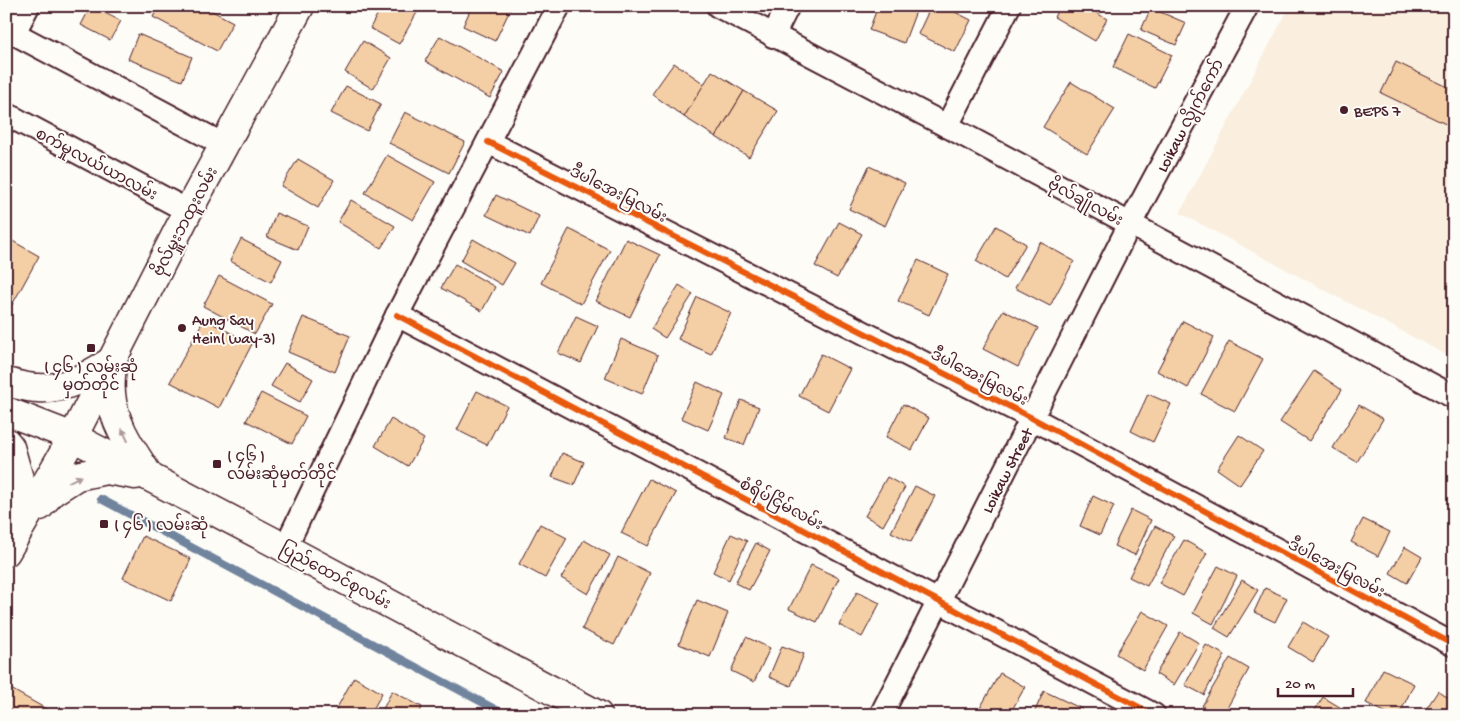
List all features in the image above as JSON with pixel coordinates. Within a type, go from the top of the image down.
[{"type":"main road","name":"ဗိုလ်မှူးဘထူးလမ်း","points":[[11,544],[72,437],[188,211],[300,6]]},
{"type":"main road","points":[[6,382],[38,388],[65,386],[90,375],[112,361]]},
{"type":"main road","points":[[112,361],[111,394],[115,413],[127,441],[149,477]]},
{"type":"main road","name":"ပြည်ထောင်စုလမ်း","points":[[6,393],[72,437]]},
{"type":"main road","name":"ပြည်ထောင်စုလမ်း","points":[[6,411],[72,437],[598,715]]},
{"type":"main road","points":[[6,442],[10,447],[20,482],[20,509],[11,544]]},
{"type":"main road","points":[[11,544],[52,492],[77,476],[106,470],[149,477]]},
{"type":"street","points":[[28,6],[10,31],[224,145]]},
{"type":"street","points":[[285,548],[397,315],[559,6]]},
{"type":"street","name":"ဗိုလ်ချိုလမ်း","points":[[718,6],[1454,397]]},
{"type":"street","points":[[773,36],[788,6]]},
{"type":"street","points":[[947,126],[1009,6]]},
{"type":"street","name":"Loikaw လွိုက်ကော်","points":[[1130,224],[1247,6]]},
{"type":"street","name":"စက်မှုလယ်ယာလမ်း","points":[[6,114],[188,211]]},
{"type":"street","name":"ဒီပါအေးမြလမ်း","points":[[488,142],[1032,418],[1454,645]]},
{"type":"street","name":"Loikaw Street","points":[[881,715],[1130,224]]},
{"type":"street","name":"စံရိပ်ငြိမ်လမ်း","points":[[397,315],[1154,715]]},
{"type":"shaded area","name":"BEPS 7","points":[[1290,6],[1454,6],[1454,359],[1180,213]]},
{"type":"building","points":[[91,6],[121,21],[110,40],[81,25]]},
{"type":"building","points":[[159,6],[203,6],[233,22],[217,51],[153,17]]},
{"type":"building","points":[[382,6],[414,6],[419,9],[399,44],[370,28]]},
{"type":"building","points":[[472,6],[512,6],[495,41],[463,26]]},
{"type":"building","points":[[878,6],[918,6],[904,43],[869,30]]},
{"type":"building","points":[[931,6],[943,6],[971,20],[955,52],[918,34]]},
{"type":"building","points":[[1060,6],[1084,6],[1107,19],[1095,41],[1054,17]]},
{"type":"building","points":[[1151,8],[1186,23],[1176,45],[1141,30]]},
{"type":"building","points":[[138,34],[192,57],[182,81],[128,59]]},
{"type":"building","points":[[1129,34],[1172,55],[1155,88],[1113,67]]},
{"type":"building","points":[[440,36],[504,72],[490,98],[425,61]]},
{"type":"building","points":[[363,41],[391,58],[373,89],[345,72]]},
{"type":"building","points":[[1396,62],[1454,90],[1454,128],[1381,93]]},
{"type":"building","points":[[674,63],[706,85],[684,117],[652,94]]},
{"type":"building","points":[[712,71],[744,91],[716,137],[684,117]]},
{"type":"building","points":[[1071,82],[1115,109],[1087,154],[1043,127]]},
{"type":"building","points":[[346,86],[381,104],[367,131],[331,113]]},
{"type":"building","points":[[744,91],[778,111],[749,157],[716,137]]},
{"type":"building","points":[[405,112],[465,142],[449,173],[389,143]]},
{"type":"building","points":[[387,155],[435,182],[413,220],[365,193]]},
{"type":"building","points":[[6,157],[12,160],[6,174]]},
{"type":"building","points":[[298,159],[334,180],[318,208],[281,186]]},
{"type":"building","points":[[869,166],[905,183],[885,226],[849,209]]},
{"type":"building","points":[[496,195],[539,216],[530,236],[486,215]]},
{"type":"building","points":[[351,200],[395,226],[381,248],[338,222]]},
{"type":"building","points":[[276,213],[308,226],[298,250],[267,237]]},
{"type":"building","points":[[839,222],[862,234],[837,278],[815,266]]},
{"type":"building","points":[[996,226],[1026,244],[1005,279],[976,261]]},
{"type":"building","points":[[569,229],[610,250],[581,304],[541,283]]},
{"type":"building","points":[[9,239],[39,256],[12,305],[6,301],[6,243]]},
{"type":"building","points":[[241,239],[282,260],[271,282],[230,261]]},
{"type":"building","points":[[473,239],[515,263],[502,285],[461,261]]},
{"type":"building","points":[[626,239],[660,255],[630,317],[596,301]]},
{"type":"building","points":[[1040,242],[1074,261],[1050,306],[1015,288]]},
{"type":"building","points":[[918,260],[948,274],[929,315],[898,301]]},
{"type":"building","points":[[455,264],[495,287],[482,311],[441,288]]},
{"type":"building","points":[[219,276],[272,304],[255,334],[203,306]]},
{"type":"building","points":[[679,285],[693,294],[665,338],[651,329]]},
{"type":"building","points":[[697,297],[731,313],[711,354],[678,339]]},
{"type":"building","points":[[1003,310],[1038,328],[1018,367],[983,349]]},
{"type":"building","points":[[576,316],[598,326],[581,363],[558,353]]},
{"type":"building","points":[[303,317],[350,336],[335,372],[288,352]]},
{"type":"building","points":[[204,319],[252,344],[219,408],[170,382]]},
{"type":"building","points":[[1183,321],[1214,337],[1188,388],[1157,371]]},
{"type":"building","points":[[621,339],[658,355],[642,394],[605,378]]},
{"type":"building","points":[[1229,341],[1263,359],[1235,411],[1201,394]]},
{"type":"building","points":[[821,354],[850,369],[828,411],[799,396]]},
{"type":"building","points":[[285,363],[313,379],[300,402],[271,386]]},
{"type":"building","points":[[1314,371],[1342,390],[1309,441],[1280,422]]},
{"type":"building","points":[[697,382],[724,395],[708,430],[681,418]]},
{"type":"building","points":[[477,391],[507,406],[487,445],[457,430]]},
{"type":"building","points":[[261,393],[306,416],[292,444],[246,421]]},
{"type":"building","points":[[1148,394],[1171,404],[1153,442],[1131,431]]},
{"type":"building","points":[[741,400],[759,407],[744,445],[726,438]]},
{"type":"building","points":[[903,404],[929,418],[912,450],[886,437]]},
{"type":"building","points":[[1359,405],[1383,419],[1357,462],[1333,448]]},
{"type":"building","points":[[391,419],[424,439],[408,466],[375,446]]},
{"type":"building","points":[[1239,435],[1263,451],[1240,485],[1217,469]]},
{"type":"building","points":[[562,453],[584,462],[574,485],[552,477]]},
{"type":"building","points":[[887,477],[905,487],[883,526],[865,516]]},
{"type":"building","points":[[649,479],[676,493],[648,546],[621,533]]},
{"type":"building","points":[[915,486],[935,496],[911,542],[891,532]]},
{"type":"building","points":[[1093,496],[1114,506],[1100,535],[1080,526]]},
{"type":"building","points":[[1131,510],[1151,520],[1135,555],[1114,546]]},
{"type":"building","points":[[1363,519],[1390,532],[1378,556],[1351,542]]},
{"type":"building","points":[[540,524],[567,538],[545,578],[519,564]]},
{"type":"building","points":[[1155,526],[1174,536],[1147,586],[1129,577]]},
{"type":"building","points":[[731,534],[747,541],[729,580],[713,572]]},
{"type":"building","points":[[143,536],[191,559],[171,601],[123,578]]},
{"type":"building","points":[[584,540],[610,555],[588,594],[561,578]]},
{"type":"building","points":[[1184,540],[1207,553],[1183,596],[1159,583]]},
{"type":"building","points":[[756,543],[770,551],[749,590],[735,583]]},
{"type":"building","points":[[1405,547],[1422,557],[1407,583],[1390,573]]},
{"type":"building","points":[[618,557],[650,573],[614,645],[582,629]]},
{"type":"building","points":[[811,565],[839,578],[817,622],[789,609]]},
{"type":"building","points":[[1218,566],[1237,576],[1213,624],[1193,613]]},
{"type":"building","points":[[1242,580],[1258,590],[1229,637],[1214,628]]},
{"type":"building","points":[[1265,588],[1287,598],[1275,622],[1254,612]]},
{"type":"building","points":[[857,592],[880,603],[862,637],[839,625]]},
{"type":"building","points":[[697,600],[728,613],[710,657],[679,644]]},
{"type":"building","points":[[1142,611],[1168,626],[1143,670],[1116,654]]},
{"type":"building","points":[[1303,622],[1328,637],[1313,662],[1288,647]]},
{"type":"building","points":[[1180,632],[1199,643],[1174,685],[1156,674]]},
{"type":"building","points":[[746,637],[770,648],[754,682],[731,671]]},
{"type":"building","points":[[1206,645],[1225,655],[1204,695],[1185,685]]},
{"type":"building","points":[[782,646],[804,654],[791,686],[769,677]]},
{"type":"building","points":[[1230,658],[1249,669],[1223,715],[1218,715],[1202,706]]},
{"type":"building","points":[[1383,669],[1414,684],[1399,715],[1391,715],[1366,703]]},
{"type":"building","points":[[1000,673],[1025,687],[1009,715],[993,715],[980,708]]},
{"type":"building","points":[[354,677],[382,693],[370,715],[333,715]]},
{"type":"building","points":[[9,688],[57,715],[6,715],[6,693]]},
{"type":"building","points":[[392,691],[422,707],[419,715],[380,715]]},
{"type":"building","points":[[1044,691],[1082,709],[1079,715],[1033,715]]},
{"type":"building","points":[[1438,691],[1454,702],[1454,711],[1451,715],[1422,715]]},
{"type":"building","points":[[1323,697],[1343,709],[1340,715],[1312,715]]},
{"type":"waterway","points":[[101,499],[506,715]]},
{"type":"cycle path","points":[[488,142],[1032,418],[1454,645]]},
{"type":"cycle path","points":[[397,315],[1154,715]]},
{"type":"place","name":"BEPS 7","points":[[1344,110]]},
{"type":"place","name":"Aung Say Hein( way-3)","points":[[182,328]]},
{"type":"place","name":"( ၄၆ ) လမ်းဆုံ မှတ်တိုင်","points":[[91,348]]},
{"type":"place","name":"( ၄၆ ) လမ်းဆုံမှတ်တိုင်","points":[[217,464]]},
{"type":"place","name":"( ၄၆ ) လမ်းဆုံ","points":[[104,524]]}]
